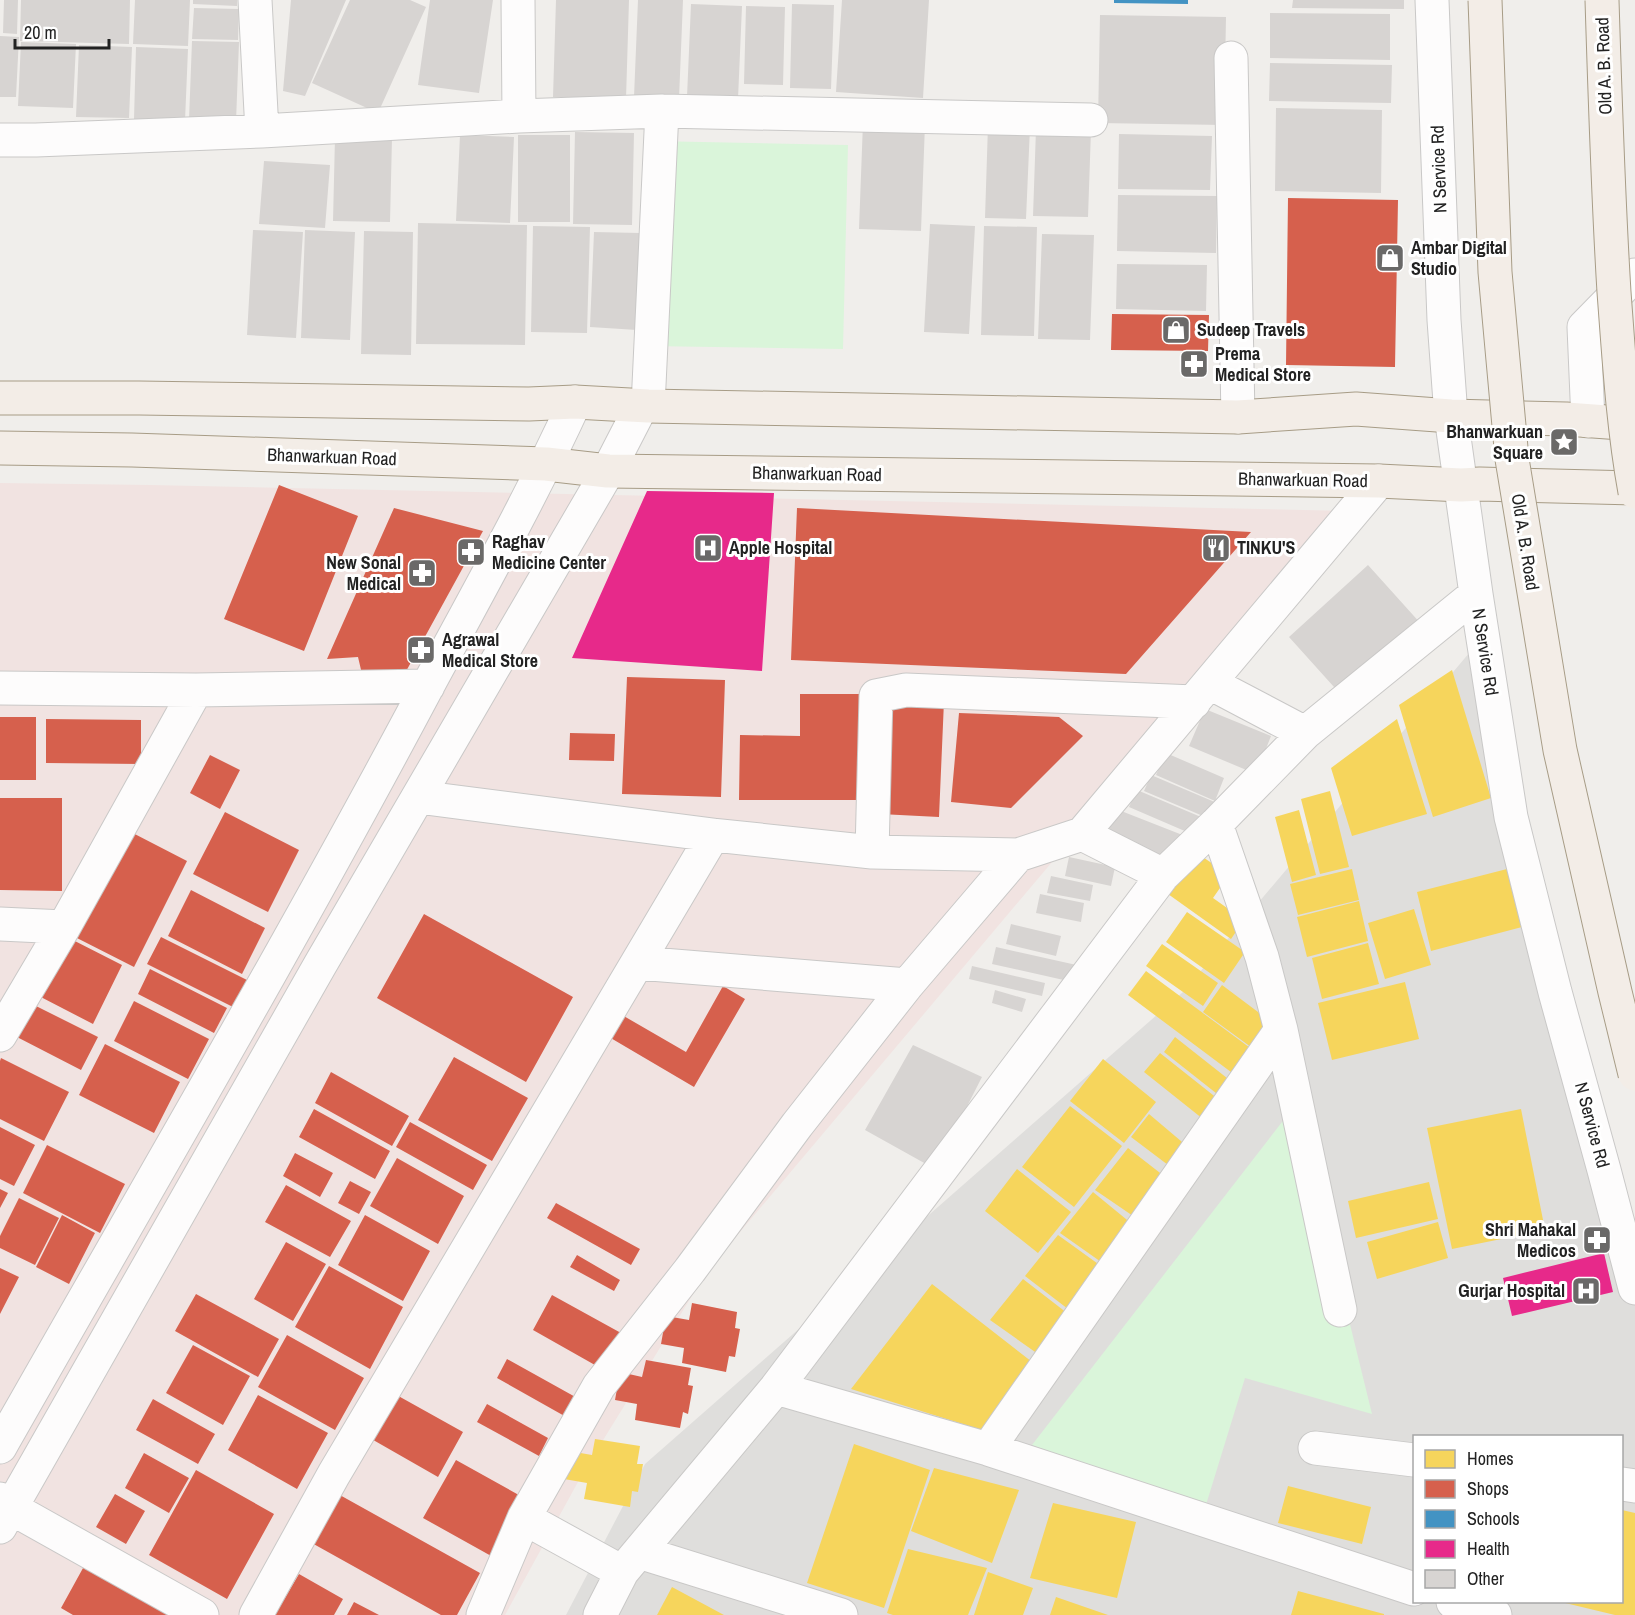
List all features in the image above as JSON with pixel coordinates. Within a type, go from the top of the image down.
[{"type":"main road","name":"Old A. B. Road","points":[[1485,0],[1495,272],[1512,459],[1560,750],[1614,992],[1635,1074]]},
{"type":"main road","name":"Old A. B. Road","points":[[1602,0],[1618,352],[1635,490]]},
{"type":"main road","points":[[0,399],[139,398],[529,404],[575,402],[645,406],[1238,417],[1356,409],[1451,416],[1635,424]]},
{"type":"main road","name":"Bhanwarkuan Road","points":[[0,448],[144,450],[546,464],[608,471],[1379,481],[1635,490]]},
{"type":"street","points":[[255,0],[262,131]]},
{"type":"street","points":[[518,0],[519,116]]},
{"type":"street","name":"N Service Rd","points":[[1432,0],[1444,320],[1451,416],[1511,817],[1555,992],[1635,1288]]},
{"type":"street","points":[[1231,58],[1238,417]]},
{"type":"street","points":[[0,140],[262,131],[519,116],[662,111],[1091,120]]},
{"type":"street","points":[[202,1615],[4,1511],[645,406],[662,111]]},
{"type":"street","points":[[1588,421],[1584,327],[1635,275]]},
{"type":"street","points":[[0,1447],[378,779],[546,464],[575,402]]},
{"type":"street","points":[[418,797],[713,835],[872,852],[1018,855],[1082,834],[1379,481]]},
{"type":"street","points":[[600,1615],[630,1562],[776,1388],[1163,875],[1305,733],[1476,594]]},
{"type":"street","points":[[0,688],[196,690],[428,686]]},
{"type":"street","points":[[0,1035],[64,927],[196,690]]},
{"type":"street","points":[[872,852],[876,696],[906,690],[1202,692],[1305,733]]},
{"type":"street","points":[[1216,824],[1262,957],[1281,1030],[1340,1310]]},
{"type":"street","points":[[1082,834],[1163,875]]},
{"type":"street","points":[[256,1615],[334,1474],[713,835]]},
{"type":"street","points":[[483,1615],[524,1518],[599,1386],[690,1270],[797,1125],[908,985],[1018,855]]},
{"type":"street","points":[[0,924],[64,927]]},
{"type":"street","points":[[638,963],[908,985]]},
{"type":"street","points":[[988,1449],[1281,1030]]},
{"type":"street","points":[[776,1388],[988,1449],[1413,1589]]},
{"type":"street","points":[[1316,1448],[1413,1460]]},
{"type":"street","points":[[524,1518],[630,1562],[841,1615]]},
{"type":"street","points":[[1456,1603],[1495,1615]]},
{"type":"shaded area","points":[[0,483],[1348,511],[708,1270],[584,1471],[505,1615],[0,1615]]},
{"type":"shaded area","points":[[1470,652],[1615,1165],[1635,1220],[1635,1615],[566,1615],[645,1464],[1183,992]]},
{"type":"green space","points":[[652,141],[848,145],[843,349],[647,346]]},
{"type":"green space","points":[[1296,1104],[1372,1414],[1245,1378],[1205,1508],[1032,1445]]},
{"type":"building: Homes","points":[[1452,670],[1491,798],[1433,817],[1399,705]]},
{"type":"building: Homes","points":[[1397,719],[1427,814],[1352,836],[1331,768]]},
{"type":"building: Homes","points":[[1330,791],[1349,867],[1320,874],[1301,799]]},
{"type":"building: Homes","points":[[1299,810],[1316,875],[1292,882],[1275,817]]},
{"type":"building: Homes","points":[[1197,853],[1229,875],[1213,898],[1244,920],[1231,939],[1168,894]]},
{"type":"building: Homes","points":[[1352,869],[1359,900],[1298,915],[1290,884]]},
{"type":"building: Homes","points":[[1507,869],[1522,927],[1431,951],[1417,892]]},
{"type":"building: Homes","points":[[1359,901],[1368,941],[1307,957],[1297,917]]},
{"type":"building: Homes","points":[[1414,909],[1431,965],[1385,979],[1368,923]]},
{"type":"building: Homes","points":[[1187,912],[1245,952],[1224,983],[1166,942]]},
{"type":"building: Homes","points":[[1368,943],[1379,984],[1322,999],[1312,958]]},
{"type":"building: Homes","points":[[1162,944],[1218,983],[1203,1006],[1146,966]]},
{"type":"building: Homes","points":[[1146,971],[1257,1053],[1239,1078],[1128,995]]},
{"type":"building: Homes","points":[[1405,982],[1419,1039],[1332,1060],[1318,1003]]},
{"type":"building: Homes","points":[[1222,985],[1274,1024],[1255,1050],[1203,1012]]},
{"type":"building: Homes","points":[[1175,1037],[1232,1082],[1221,1097],[1164,1052]]},
{"type":"building: Homes","points":[[1160,1053],[1218,1099],[1203,1119],[1144,1072]]},
{"type":"building: Homes","points":[[1103,1059],[1156,1102],[1124,1143],[1070,1101]]},
{"type":"building: Homes","points":[[1070,1106],[1122,1146],[1074,1207],[1022,1167]]},
{"type":"building: Homes","points":[[1521,1109],[1545,1230],[1452,1249],[1427,1128]]},
{"type":"building: Homes","points":[[1149,1114],[1188,1147],[1172,1168],[1131,1137]]},
{"type":"building: Homes","points":[[1128,1148],[1164,1176],[1136,1218],[1095,1190]]},
{"type":"building: Homes","points":[[1017,1169],[1071,1212],[1038,1253],[985,1211]]},
{"type":"building: Homes","points":[[1429,1182],[1438,1219],[1356,1238],[1348,1201]]},
{"type":"building: Homes","points":[[1093,1192],[1132,1224],[1104,1264],[1060,1233]]},
{"type":"building: Homes","points":[[1438,1222],[1448,1258],[1377,1279],[1367,1242]]},
{"type":"building: Homes","points":[[1058,1235],[1101,1266],[1068,1309],[1025,1276]]},
{"type":"building: Homes","points":[[1023,1279],[1067,1313],[1038,1354],[990,1320]]},
{"type":"building: Homes","points":[[932,1284],[1036,1365],[985,1431],[851,1389]]},
{"type":"building: Homes","points":[[595,1439],[640,1446],[637,1464],[643,1464],[638,1492],[632,1491],[630,1507],[584,1499],[587,1483],[564,1479],[569,1451],[592,1455]]},
{"type":"building: Homes","points":[[854,1444],[930,1470],[884,1608],[807,1583]]},
{"type":"building: Homes","points":[[934,1468],[1019,1490],[992,1563],[911,1531]]},
{"type":"building: Homes","points":[[1288,1486],[1371,1507],[1362,1544],[1278,1523]]},
{"type":"building: Homes","points":[[1053,1503],[1136,1522],[1117,1598],[1030,1578]]},
{"type":"building: Homes","points":[[1623,1510],[1635,1513],[1635,1615],[1615,1615],[1565,1603],[1623,1603]]},
{"type":"building: Homes","points":[[908,1549],[987,1568],[968,1615],[893,1615],[887,1613]]},
{"type":"building: Homes","points":[[988,1572],[1033,1588],[1023,1615],[974,1615]]},
{"type":"building: Homes","points":[[672,1587],[724,1615],[657,1615]]},
{"type":"building: Homes","points":[[1298,1591],[1384,1614],[1384,1615],[1291,1615]]},
{"type":"building: Homes","points":[[1056,1597],[1108,1615],[1050,1615]]},
{"type":"building: Shops","points":[[1288,198],[1398,200],[1395,367],[1286,365]]},
{"type":"building: Shops","points":[[1112,314],[1209,315],[1208,351],[1111,350]]},
{"type":"building: Shops","points":[[279,485],[358,516],[304,651],[224,619]]},
{"type":"building: Shops","points":[[394,508],[483,531],[404,675],[362,674],[358,657],[327,659]]},
{"type":"building: Shops","points":[[797,508],[1251,532],[1126,674],[791,660]]},
{"type":"building: Shops","points":[[627,677],[725,680],[721,797],[622,794]]},
{"type":"building: Shops","points":[[800,694],[872,694],[870,800],[739,800],[740,735],[800,736]]},
{"type":"building: Shops","points":[[885,698],[944,701],[939,817],[880,814]]},
{"type":"building: Shops","points":[[959,713],[1059,717],[1083,736],[1011,808],[951,802]]},
{"type":"building: Shops","points":[[0,717],[36,717],[36,780],[0,780]]},
{"type":"building: Shops","points":[[46,719],[141,720],[141,764],[46,763]]},
{"type":"building: Shops","points":[[570,733],[615,734],[614,761],[569,760]]},
{"type":"building: Shops","points":[[210,755],[240,770],[220,809],[190,793]]},
{"type":"building: Shops","points":[[0,798],[62,798],[62,891],[0,890]]},
{"type":"building: Shops","points":[[225,812],[299,850],[268,912],[193,874]]},
{"type":"building: Shops","points":[[125,829],[187,861],[134,967],[71,935]]},
{"type":"building: Shops","points":[[191,890],[265,928],[242,974],[168,936]]},
{"type":"building: Shops","points":[[424,914],[573,997],[526,1082],[377,998]]},
{"type":"building: Shops","points":[[65,936],[122,965],[93,1024],[35,994]]},
{"type":"building: Shops","points":[[161,937],[249,981],[235,1008],[147,964]]},
{"type":"building: Shops","points":[[150,969],[227,1008],[214,1033],[138,994]]},
{"type":"building: Shops","points":[[723,986],[745,999],[694,1087],[609,1037],[622,1015],[686,1052]]},
{"type":"building: Shops","points":[[134,1001],[209,1039],[188,1079],[114,1041]]},
{"type":"building: Shops","points":[[32,1004],[98,1037],[81,1070],[15,1036]]},
{"type":"building: Shops","points":[[105,1044],[180,1082],[154,1133],[79,1095]]},
{"type":"building: Shops","points":[[454,1057],[528,1098],[492,1161],[418,1120]]},
{"type":"building: Shops","points":[[1,1058],[69,1092],[44,1141],[0,1119]]},
{"type":"building: Shops","points":[[331,1072],[409,1116],[392,1146],[315,1103]]},
{"type":"building: Shops","points":[[314,1109],[390,1151],[375,1179],[299,1137]]},
{"type":"building: Shops","points":[[410,1122],[487,1165],[473,1190],[396,1147]]},
{"type":"building: Shops","points":[[0,1127],[35,1145],[14,1186],[0,1179]]},
{"type":"building: Shops","points":[[47,1145],[125,1184],[100,1233],[23,1193]]},
{"type":"building: Shops","points":[[295,1153],[333,1173],[320,1197],[283,1176]]},
{"type":"building: Shops","points":[[397,1158],[464,1196],[438,1244],[370,1206]]},
{"type":"building: Shops","points":[[350,1181],[371,1192],[359,1214],[338,1203]]},
{"type":"building: Shops","points":[[286,1185],[351,1221],[330,1257],[265,1222]]},
{"type":"building: Shops","points":[[0,1189],[8,1193],[0,1208]]},
{"type":"building: Shops","points":[[19,1198],[59,1218],[35,1265],[0,1248],[0,1236]]},
{"type":"building: Shops","points":[[556,1203],[640,1249],[631,1265],[547,1218]]},
{"type":"building: Shops","points":[[62,1215],[95,1233],[69,1284],[36,1267]]},
{"type":"building: Shops","points":[[365,1215],[430,1251],[403,1301],[338,1265]]},
{"type":"building: Shops","points":[[286,1242],[326,1264],[293,1321],[254,1299]]},
{"type":"building: Shops","points":[[577,1255],[620,1280],[614,1291],[570,1267]]},
{"type":"building: Shops","points":[[329,1266],[403,1307],[370,1369],[295,1327]]},
{"type":"building: Shops","points":[[0,1268],[19,1277],[0,1314]]},
{"type":"building: Shops","points":[[196,1294],[279,1339],[258,1377],[175,1331]]},
{"type":"building: Shops","points":[[552,1295],[621,1333],[602,1369],[533,1330]]},
{"type":"building: Shops","points":[[692,1303],[737,1312],[735,1328],[740,1329],[735,1357],[729,1356],[726,1372],[682,1363],[684,1348],[661,1344],[666,1316],[689,1320]]},
{"type":"building: Shops","points":[[287,1335],[364,1378],[335,1430],[258,1387]]},
{"type":"building: Shops","points":[[193,1345],[250,1376],[223,1425],[166,1393]]},
{"type":"building: Shops","points":[[507,1359],[579,1399],[568,1418],[497,1378]]},
{"type":"building: Shops","points":[[646,1360],[691,1368],[688,1385],[693,1386],[688,1414],[683,1412],[680,1428],[635,1420],[637,1404],[615,1400],[620,1372],[642,1377]]},
{"type":"building: Shops","points":[[393,1393],[463,1432],[438,1477],[368,1437]]},
{"type":"building: Shops","points":[[258,1395],[328,1433],[297,1489],[228,1450]]},
{"type":"building: Shops","points":[[153,1399],[215,1434],[198,1464],[136,1430]]},
{"type":"building: Shops","points":[[487,1404],[548,1438],[539,1456],[477,1422]]},
{"type":"building: Shops","points":[[144,1453],[189,1478],[169,1513],[125,1488]]},
{"type":"building: Shops","points":[[456,1460],[526,1499],[493,1557],[423,1518]]},
{"type":"building: Shops","points":[[196,1470],[274,1514],[227,1599],[149,1555]]},
{"type":"building: Shops","points":[[115,1494],[145,1511],[126,1544],[96,1527]]},
{"type":"building: Shops","points":[[338,1494],[480,1573],[457,1615],[441,1615],[310,1542]]},
{"type":"building: Shops","points":[[88,1559],[189,1615],[73,1615],[61,1608]]},
{"type":"building: Shops","points":[[299,1574],[343,1599],[334,1615],[275,1615]]},
{"type":"building: Shops","points":[[354,1602],[379,1615],[347,1615]]},
{"type":"building: Schools","points":[[1114,0],[1188,0],[1188,4],[1114,3]]},
{"type":"building: Health","points":[[647,491],[774,493],[762,671],[572,658]]},
{"type":"building: Health","points":[[1604,1253],[1613,1292],[1512,1316],[1503,1278]]},
{"type":"building: Other","points":[[4,0],[18,0],[17,34],[3,33]]},
{"type":"building: Other","points":[[21,0],[130,0],[129,44],[20,41]]},
{"type":"building: Other","points":[[135,0],[190,0],[188,46],[133,44]]},
{"type":"building: Other","points":[[193,0],[237,0],[237,6],[193,4]]},
{"type":"building: Other","points":[[291,0],[346,0],[305,96],[283,91]]},
{"type":"building: Other","points":[[350,0],[410,0],[426,7],[378,113],[312,83]]},
{"type":"building: Other","points":[[430,0],[493,0],[479,93],[418,85]]},
{"type":"building: Other","points":[[556,0],[629,0],[626,99],[553,97]]},
{"type":"building: Other","points":[[638,0],[683,0],[679,99],[634,97]]},
{"type":"building: Other","points":[[842,0],[929,0],[923,98],[836,92]]},
{"type":"building: Other","points":[[1293,0],[1404,0],[1404,9],[1292,8]]},
{"type":"building: Other","points":[[691,4],[742,6],[738,99],[687,97]]},
{"type":"building: Other","points":[[792,4],[834,5],[831,89],[790,88]]},
{"type":"building: Other","points":[[746,6],[785,7],[783,85],[744,84]]},
{"type":"building: Other","points":[[194,8],[239,9],[238,40],[192,39]]},
{"type":"building: Other","points":[[1270,13],[1390,14],[1390,60],[1270,58]]},
{"type":"building: Other","points":[[1100,15],[1226,17],[1224,125],[1098,123]]},
{"type":"building: Other","points":[[0,36],[19,37],[16,97],[0,97]]},
{"type":"building: Other","points":[[192,41],[239,42],[236,122],[189,120]]},
{"type":"building: Other","points":[[21,42],[76,44],[73,108],[18,106]]},
{"type":"building: Other","points":[[79,45],[132,47],[129,118],[76,117]]},
{"type":"building: Other","points":[[136,47],[188,49],[185,121],[134,119]]},
{"type":"building: Other","points":[[1270,63],[1392,65],[1391,103],[1269,101]]},
{"type":"building: Other","points":[[1276,108],[1382,110],[1381,193],[1275,191]]},
{"type":"building: Other","points":[[863,122],[925,124],[921,231],[859,229]]},
{"type":"building: Other","points":[[988,125],[1030,127],[1026,219],[985,218]]},
{"type":"building: Other","points":[[1036,129],[1091,130],[1088,217],[1033,216]]},
{"type":"building: Other","points":[[575,132],[634,133],[632,225],[573,224]]},
{"type":"building: Other","points":[[1119,134],[1212,136],[1210,190],[1118,189]]},
{"type":"building: Other","points":[[460,135],[514,137],[510,223],[456,221]]},
{"type":"building: Other","points":[[518,135],[570,135],[570,222],[518,222]]},
{"type":"building: Other","points":[[335,137],[392,138],[390,222],[333,221]]},
{"type":"building: Other","points":[[264,161],[330,165],[325,228],[259,224]]},
{"type":"building: Other","points":[[1118,195],[1217,196],[1216,253],[1117,251]]},
{"type":"building: Other","points":[[418,223],[527,225],[525,345],[416,344]]},
{"type":"building: Other","points":[[930,224],[975,226],[969,334],[924,332]]},
{"type":"building: Other","points":[[533,226],[590,227],[587,333],[531,332]]},
{"type":"building: Other","points":[[984,226],[1037,227],[1034,336],[981,335]]},
{"type":"building: Other","points":[[253,230],[303,232],[296,338],[247,335]]},
{"type":"building: Other","points":[[305,230],[355,232],[350,340],[301,338]]},
{"type":"building: Other","points":[[364,231],[413,232],[411,355],[361,354]]},
{"type":"building: Other","points":[[594,232],[640,233],[637,330],[590,327]]},
{"type":"building: Other","points":[[1042,234],[1094,235],[1090,340],[1038,339]]},
{"type":"building: Other","points":[[1117,264],[1207,265],[1206,311],[1116,309]]},
{"type":"building: Other","points":[[1368,565],[1422,625],[1343,697],[1289,637]]},
{"type":"building: Other","points":[[1205,709],[1271,736],[1256,774],[1189,746]]},
{"type":"building: Other","points":[[1166,753],[1224,778],[1215,801],[1156,775]]},
{"type":"building: Other","points":[[1151,775],[1217,803],[1210,819],[1144,791]]},
{"type":"building: Other","points":[[1137,790],[1201,817],[1194,835],[1129,807]]},
{"type":"building: Other","points":[[1111,807],[1185,836],[1175,862],[1101,833]]},
{"type":"building: Other","points":[[1069,857],[1115,867],[1111,886],[1065,876]]},
{"type":"building: Other","points":[[1051,876],[1093,885],[1090,901],[1047,893]]},
{"type":"building: Other","points":[[1040,894],[1084,903],[1081,922],[1036,913]]},
{"type":"building: Other","points":[[1011,924],[1061,936],[1056,956],[1006,944]]},
{"type":"building: Other","points":[[996,947],[1081,966],[1077,983],[992,964]]},
{"type":"building: Other","points":[[972,966],[1045,983],[1042,996],[969,979]]},
{"type":"building: Other","points":[[995,990],[1026,999],[1022,1012],[992,1003]]},
{"type":"building: Other","points":[[913,1045],[982,1077],[935,1169],[865,1130]]},
{"type":"place","name":"Ambar Digital Studio","points":[[1390,258]]},
{"type":"place","name":"Sudeep Travels","points":[[1176,330]]},
{"type":"place","name":"Prema Medical Store","points":[[1194,364]]},
{"type":"place","name":"Bhanwarkuan Square","points":[[1564,442]]},
{"type":"place","name":"Apple Hospital","points":[[708,548]]},
{"type":"place","name":"TINKU'S","points":[[1216,548]]},
{"type":"place","name":"Raghav Medicine Center","points":[[471,552]]},
{"type":"place","name":"New Sonal Medical","points":[[422,573]]},
{"type":"place","name":"Agrawal Medical Store","points":[[421,650]]},
{"type":"place","name":"Shri Mahakal Medicos","points":[[1597,1240]]},
{"type":"place","name":"Gurjar Hospital","points":[[1586,1291]]}]
